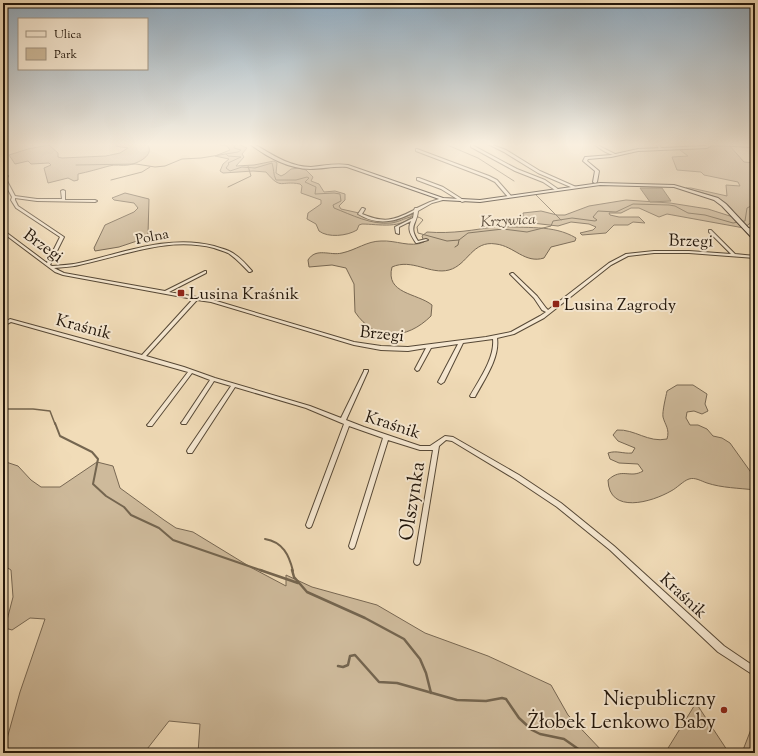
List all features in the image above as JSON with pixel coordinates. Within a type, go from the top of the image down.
[{"type":"street","points":[[386,179],[442,199],[463,201],[480,201],[556,190],[590,185],[600,181],[616,184],[669,186],[704,194],[720,201],[755,238]]},
{"type":"street","points":[[419,179],[442,188],[463,201]]},
{"type":"street","points":[[492,179],[500,185],[509,196]]},
{"type":"street","points":[[540,179],[556,190]]},
{"type":"street","points":[[556,179],[574,187]]},
{"type":"street","points":[[4,180],[14,197],[13,200],[17,207],[62,237],[50,266]]},
{"type":"street","points":[[61,201],[64,199],[63,192]]},
{"type":"street","points":[[14,197],[61,201],[95,200]]},
{"type":"street","points":[[363,209],[360,214],[365,217],[392,221],[403,217],[416,209],[442,199]]},
{"type":"street","points":[[416,209],[410,229],[416,241],[426,240]]},
{"type":"street","points":[[398,232],[397,227],[414,217]]},
{"type":"street","points":[[747,229],[755,230]]},
{"type":"street","name":"Brzegi","points":[[3,231],[63,274],[196,298],[354,343],[381,348],[408,349],[495,338],[512,333],[529,325],[610,264],[627,255],[654,252],[680,252],[755,256]]},
{"type":"street","points":[[710,231],[733,254]]},
{"type":"street","name":"Polna","points":[[50,266],[78,264],[160,244],[192,242],[225,250],[250,271]]},
{"type":"street","points":[[166,292],[205,272]]},
{"type":"street","points":[[512,274],[536,297],[544,309],[548,312]]},
{"type":"street","points":[[143,356],[196,298]]},
{"type":"street","name":"Kraśnik","points":[[3,325],[10,320],[143,356],[213,379],[308,407],[345,422],[420,448],[431,448],[436,446],[445,438],[453,439],[543,494],[606,544],[722,649],[755,672]]},
{"type":"street","points":[[473,396],[496,346],[495,338]]},
{"type":"street","points":[[441,382],[461,343]]},
{"type":"street","points":[[417,369],[429,347]]},
{"type":"street","points":[[150,425],[191,371]]},
{"type":"street","points":[[309,525],[345,422],[366,371]]},
{"type":"street","points":[[184,423],[213,379]]},
{"type":"street","points":[[190,451],[234,385]]},
{"type":"street","points":[[352,546],[386,437]]},
{"type":"street","name":"Olszynka","points":[[417,562],[436,446]]},
{"type":"green space","points":[[47,179],[63,179],[48,183]]},
{"type":"green space","points":[[273,179],[312,179],[311,181],[319,184],[324,192],[335,191],[345,194],[345,200],[339,206],[341,209],[359,213],[378,220],[395,221],[413,214],[409,219],[397,224],[362,224],[359,225],[357,230],[348,234],[327,235],[319,231],[316,224],[307,219],[308,213],[321,204],[321,200],[301,193],[302,186],[300,184],[282,184]]},
{"type":"green space","points":[[725,179],[755,179],[755,207],[751,212],[754,220],[744,228],[667,214],[659,217],[639,208],[631,208],[621,213],[609,213],[610,215],[619,217],[639,217],[645,223],[633,222],[628,225],[614,225],[606,233],[582,235],[580,233],[593,230],[596,227],[589,224],[571,222],[558,226],[532,223],[525,221],[523,217],[523,213],[541,211],[557,215],[565,215],[589,206],[626,200],[670,203],[708,209],[733,217],[736,216],[732,209],[721,200],[708,194],[686,188],[727,196],[726,185],[740,186],[738,182]]},
{"type":"green space","points":[[125,193],[149,199],[148,234],[146,238],[119,247],[95,251],[94,248],[105,225],[134,212],[138,208],[134,203],[114,200],[112,198]]},
{"type":"green space","points":[[499,226],[548,229],[576,238],[575,241],[551,247],[544,258],[531,259],[502,245],[488,244],[476,249],[461,263],[449,270],[435,270],[407,264],[392,267],[391,276],[393,283],[398,288],[432,305],[431,316],[412,330],[402,333],[382,333],[372,329],[363,322],[355,312],[354,284],[346,268],[332,265],[309,267],[308,260],[311,256],[319,253],[342,253],[376,241],[419,244],[424,242],[422,236],[427,232],[454,232]]},
{"type":"green space","points":[[677,385],[693,385],[707,394],[705,404],[708,411],[702,414],[694,411],[687,412],[686,418],[690,425],[698,425],[707,429],[713,436],[722,438],[730,443],[755,478],[755,490],[719,486],[696,479],[691,479],[663,495],[643,502],[633,503],[623,502],[616,498],[610,491],[608,480],[613,476],[618,474],[634,474],[643,471],[638,464],[619,463],[610,459],[608,453],[632,453],[635,448],[618,441],[613,435],[617,430],[624,430],[648,438],[660,440],[667,439],[668,430],[663,417],[664,404],[667,391]]},
{"type":"green space","points":[[3,461],[18,466],[31,480],[41,487],[60,487],[97,462],[113,466],[120,488],[164,520],[176,528],[193,532],[252,568],[286,586],[286,575],[312,587],[377,605],[425,633],[488,656],[551,685],[568,715],[604,753],[198,753],[200,724],[169,721],[144,753],[3,753],[20,692],[45,619],[30,618],[12,630],[5,628],[13,597],[11,570],[3,565]]},
{"type":"green space","points":[[696,703],[729,753],[665,753]]},
{"type":"green space","points":[[755,719],[755,753],[742,753],[743,750]]},
{"type":"shaded area","points":[[640,188],[662,188],[671,201],[650,202]]},
{"type":"waterway","points":[[228,187],[244,179]]},
{"type":"waterway","name":"Krzywica","points":[[276,179],[299,179]]},
{"type":"waterway","name":"Krzywica","points":[[308,179],[305,182],[316,187],[315,194],[340,194],[341,201],[333,205],[334,208],[362,219],[384,223],[391,223],[416,217],[423,220],[417,227],[418,233],[447,241],[459,240]]},
{"type":"waterway","points":[[535,194],[561,220]]},
{"type":"waterway","name":"Krzywica","points":[[561,220],[572,218],[595,221],[597,220],[593,217],[598,211],[616,212],[633,204],[675,206],[688,213],[705,215],[733,223],[745,221],[747,208],[755,204]]},
{"type":"waterway","name":"Krzywica","points":[[459,240],[468,233],[503,229],[527,232],[551,226],[553,221],[561,220]]},
{"type":"waterway","points":[[455,247],[458,245],[459,240]]},
{"type":"waterway","points":[[3,409],[33,409],[50,411],[55,424]]},
{"type":"waterway","points":[[55,423],[60,436],[92,452],[98,459],[93,484],[106,496],[124,507],[131,515],[159,528],[173,540],[263,571]]},
{"type":"waterway","points":[[265,539],[281,546],[287,555],[293,571]]},
{"type":"waterway","points":[[260,570],[298,583]]},
{"type":"waterway","points":[[292,570],[294,577],[307,592],[365,618],[404,639],[420,659],[426,673],[431,693]]},
{"type":"waterway","points":[[338,666],[343,667],[348,665],[350,656],[355,655],[379,682],[397,683],[431,693]]},
{"type":"waterway","points":[[431,693],[457,700],[486,701],[502,698],[506,699],[519,718],[532,730],[540,734],[564,739],[584,753]]},
{"type":"place","name":"Lusina Kraśnik","points":[[181,293]]},
{"type":"place","name":"Lusina Zagrody","points":[[556,304]]},
{"type":"place","name":"Niepubliczny Żłobek Lenkowo Baby","points":[[724,710]]}]
